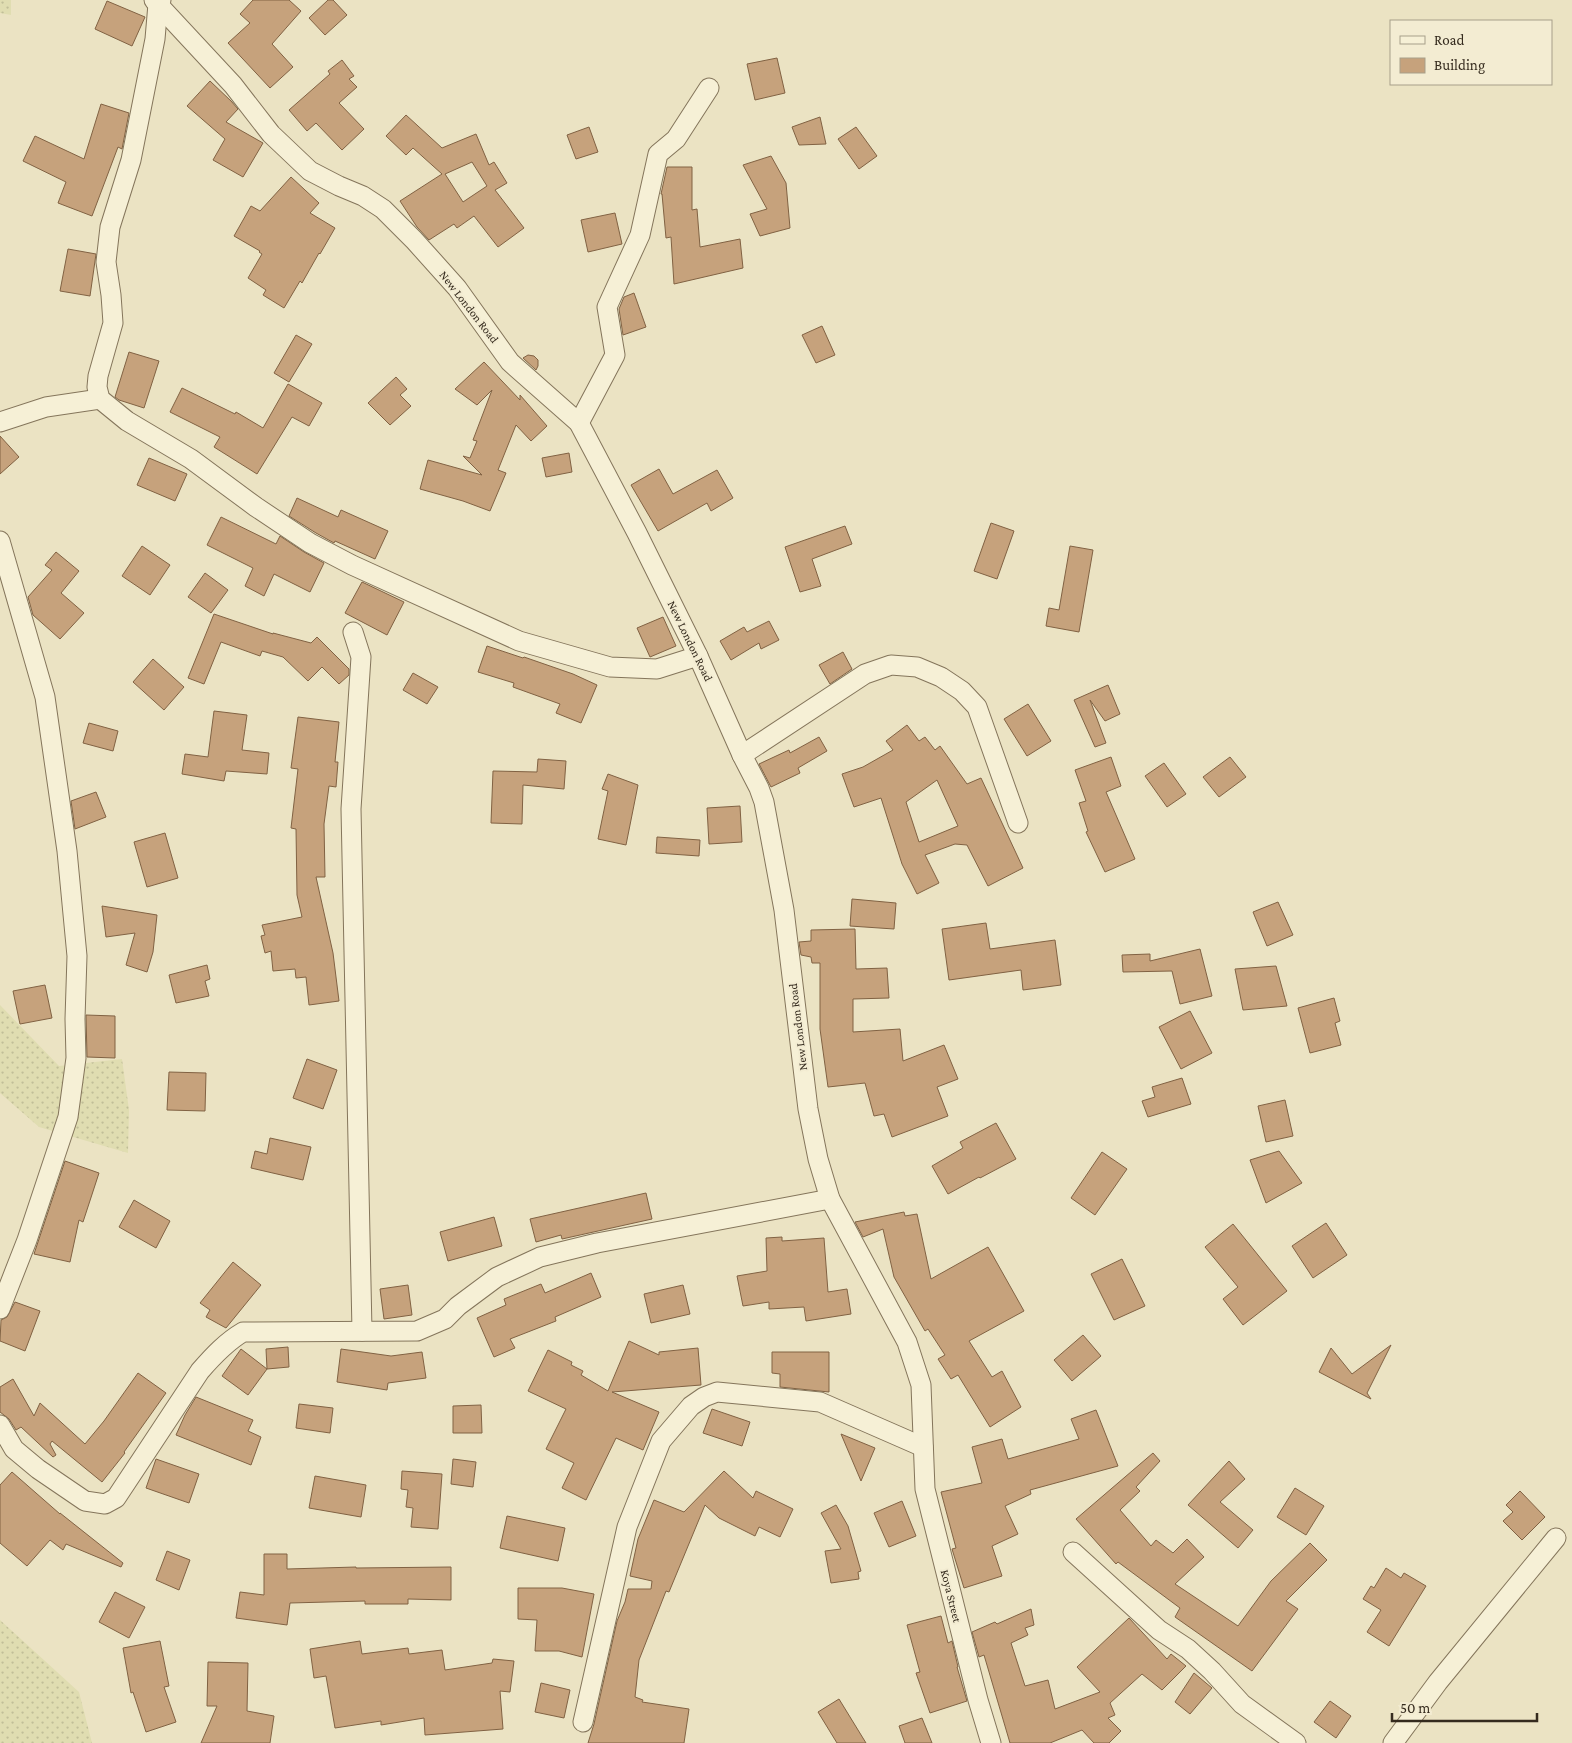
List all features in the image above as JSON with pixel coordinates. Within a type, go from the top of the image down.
[{"type":"street","points":[[157,1],[155,39],[131,160],[110,227],[106,262],[113,323],[96,387],[100,399],[128,421],[190,459],[256,507],[310,542],[352,565],[520,641],[619,668],[657,669],[698,656]]},
{"type":"street","name":"New London Road","points":[[157,1],[233,85],[271,134],[310,171],[338,186],[363,196],[383,209],[457,288],[510,362],[579,422],[698,656],[764,802],[784,910],[808,1109],[818,1159],[830,1199],[907,1342],[921,1385],[922,1447]]},
{"type":"street","points":[[579,422],[615,356],[607,306],[640,235],[658,154],[676,139],[709,88]]},
{"type":"street","points":[[0,422],[46,407],[100,399]]},
{"type":"street","points":[[0,541],[45,696],[67,851],[77,956],[76,1058],[68,1117],[27,1240],[0,1309]]},
{"type":"street","points":[[353,632],[361,657],[352,809],[362,1331]]},
{"type":"street","points":[[742,755],[865,674],[892,665],[918,667],[941,677],[962,691],[977,707],[1018,823]]},
{"type":"street","points":[[0,1425],[14,1449],[38,1469],[85,1500],[105,1504],[116,1498],[200,1371],[215,1353],[243,1332],[417,1331],[445,1319],[458,1306],[497,1277],[540,1257],[597,1243],[830,1199]]},
{"type":"street","points":[[583,1722],[627,1527],[661,1441],[691,1406],[704,1397],[717,1392],[820,1402],[922,1447]]},
{"type":"street","name":"Koya Street","points":[[922,1447],[924,1489],[978,1700],[991,1743]]},
{"type":"street","points":[[1392,1743],[1438,1682],[1556,1538]]},
{"type":"street","points":[[1073,1552],[1159,1630],[1188,1649],[1242,1704],[1296,1743]]},
{"type":"shaded area","points":[[0,0],[11,0],[11,15],[0,13]]},
{"type":"shaded area","points":[[0,1005],[59,1066],[122,1059],[129,1110],[128,1153],[39,1127],[0,1093]]},
{"type":"shaded area","points":[[0,1620],[79,1692],[92,1743],[0,1743]]},
{"type":"building","points":[[253,0],[289,0],[301,11],[272,44],[293,67],[270,88],[228,43],[250,23],[240,14]]},
{"type":"building","points":[[328,0],[333,0],[347,15],[325,35],[309,18]]},
{"type":"building","points":[[107,1],[145,17],[132,46],[95,29]]},
{"type":"building","points":[[777,58],[785,93],[755,100],[747,64]]},
{"type":"building","points":[[342,60],[354,76],[349,79],[357,87],[339,103],[364,129],[342,150],[316,123],[307,131],[289,110],[330,74],[328,71]]},
{"type":"building","points":[[210,81],[238,109],[226,122],[263,143],[243,177],[213,160],[225,139],[187,106]]},
{"type":"building","points":[[101,104],[129,113],[122,149],[118,147],[92,216],[58,203],[66,182],[23,161],[35,136],[84,159]]},
{"type":"building","points":[[406,115],[442,148],[476,134],[489,165],[494,162],[507,183],[495,190],[524,228],[498,247],[474,216],[457,228],[454,224],[429,240],[417,227],[400,201],[442,174],[413,148],[406,155],[386,136]],"holes":[[[472,162],[487,186],[463,202],[445,174]]]},
{"type":"building","points":[[820,117],[826,144],[799,145],[792,127]]},
{"type":"building","points":[[589,127],[598,152],[576,159],[567,135]]},
{"type":"building","points":[[856,127],[877,156],[859,169],[838,139]]},
{"type":"building","points":[[771,156],[786,183],[790,228],[760,236],[750,214],[767,209],[743,165]]},
{"type":"building","points":[[667,167],[692,167],[692,210],[697,209],[700,247],[740,239],[743,268],[674,284],[671,237],[666,238],[661,194]]},
{"type":"building","points":[[291,177],[319,203],[310,213],[335,228],[302,283],[300,281],[284,308],[263,295],[266,290],[248,278],[262,254],[260,251],[234,236],[251,206],[260,211]]},
{"type":"building","points":[[615,213],[622,244],[588,252],[581,220]]},
{"type":"building","points":[[68,249],[96,254],[90,296],[60,291]]},
{"type":"building","points":[[634,293],[646,327],[623,335],[619,309],[624,297]]},
{"type":"building","points":[[822,326],[835,355],[816,363],[802,335]]},
{"type":"building","points":[[296,335],[312,344],[289,382],[274,373]]},
{"type":"building","points":[[129,352],[159,361],[144,408],[115,397]]},
{"type":"building","points":[[528,355],[534,356],[538,360],[536,370],[523,358]]},
{"type":"building","points":[[484,362],[520,400],[520,395],[547,426],[531,441],[516,425],[498,470],[506,473],[490,511],[420,489],[428,460],[482,475],[463,456],[470,458],[477,441],[473,440],[492,390],[477,405],[455,389]]},
{"type":"building","points":[[396,377],[407,389],[400,395],[411,406],[390,425],[368,403]]},
{"type":"building","points":[[288,384],[322,403],[309,426],[292,417],[257,474],[214,447],[220,437],[170,412],[182,388],[235,414],[236,412],[263,428]]},
{"type":"building","points":[[0,436],[19,457],[0,474]]},
{"type":"building","points":[[569,453],[572,472],[546,477],[542,458]]},
{"type":"building","points":[[149,458],[187,474],[175,501],[137,485]]},
{"type":"building","points":[[659,469],[673,494],[717,470],[733,498],[711,511],[707,503],[658,531],[631,485]]},
{"type":"building","points":[[297,498],[338,517],[341,510],[388,531],[375,559],[335,541],[334,543],[289,516]]},
{"type":"building","points":[[221,517],[276,544],[280,536],[324,563],[310,592],[274,574],[264,596],[245,586],[253,568],[207,545]]},
{"type":"building","points":[[991,523],[1014,531],[997,579],[974,571]]},
{"type":"building","points":[[845,526],[852,544],[812,559],[821,586],[800,592],[785,547]]},
{"type":"building","points":[[142,546],[170,565],[150,595],[122,576]]},
{"type":"building","points":[[1070,546],[1093,550],[1079,632],[1046,626],[1049,608],[1059,610]]},
{"type":"building","points":[[56,552],[79,571],[61,593],[84,613],[60,639],[33,615],[28,597],[52,570],[45,565]]},
{"type":"building","points":[[205,573],[228,590],[211,613],[188,597]]},
{"type":"building","points":[[362,582],[404,602],[387,635],[345,613]]},
{"type":"building","points":[[214,614],[273,634],[311,643],[317,637],[349,669],[349,675],[339,684],[322,667],[308,681],[283,657],[262,651],[260,656],[221,642],[204,684],[188,678]]},
{"type":"building","points":[[663,617],[676,646],[650,657],[637,628]]},
{"type":"building","points":[[769,621],[779,640],[761,649],[759,643],[731,660],[720,641],[744,627],[747,632]]},
{"type":"building","points":[[487,646],[573,674],[597,685],[581,723],[556,713],[560,704],[513,687],[514,683],[478,672]]},
{"type":"building","points":[[843,652],[852,669],[830,684],[819,665]]},
{"type":"building","points":[[153,659],[184,687],[164,710],[133,682]]},
{"type":"building","points":[[413,673],[438,687],[427,704],[403,690]]},
{"type":"building","points":[[1108,685],[1120,714],[1105,721],[1090,700],[1106,743],[1095,747],[1074,700]]},
{"type":"building","points":[[1028,704],[1051,741],[1027,756],[1004,719]]},
{"type":"building","points":[[214,711],[247,715],[242,750],[269,753],[267,774],[226,771],[224,781],[182,774],[185,754],[208,757]]},
{"type":"building","points":[[298,717],[339,722],[335,762],[338,762],[336,787],[329,786],[324,824],[325,877],[316,877],[333,953],[339,1001],[309,1005],[306,977],[296,978],[295,969],[273,971],[271,951],[265,953],[261,936],[265,935],[262,925],[302,917],[297,895],[296,829],[291,828],[298,769],[291,768]]},
{"type":"building","points":[[89,723],[118,731],[113,751],[83,743]]},
{"type":"building","points":[[907,725],[919,741],[925,737],[935,750],[940,746],[967,784],[981,778],[1023,868],[988,886],[967,845],[955,844],[925,855],[939,883],[917,894],[902,864],[881,798],[854,807],[842,774],[863,767],[893,750],[886,741]],"holes":[[[937,780],[958,826],[919,842],[906,802]]]},
{"type":"building","points":[[819,737],[827,751],[798,768],[800,773],[771,787],[759,764],[789,750],[790,753]]},
{"type":"building","points":[[1111,757],[1121,786],[1106,792],[1135,859],[1105,872],[1086,832],[1088,831],[1079,803],[1086,801],[1075,770]]},
{"type":"building","points":[[1230,757],[1246,777],[1219,797],[1203,777]]},
{"type":"building","points":[[538,759],[566,761],[564,789],[523,785],[522,824],[491,823],[493,771],[537,772]]},
{"type":"building","points":[[1164,763],[1186,794],[1167,807],[1145,776]]},
{"type":"building","points":[[608,774],[638,785],[626,845],[598,839],[608,791],[602,789]]},
{"type":"building","points":[[96,792],[106,817],[75,829],[71,801]]},
{"type":"building","points":[[740,806],[742,842],[709,844],[707,808]]},
{"type":"building","points":[[165,833],[178,878],[147,887],[134,842]]},
{"type":"building","points":[[657,837],[700,840],[699,856],[656,853]]},
{"type":"building","points":[[852,899],[896,903],[894,929],[850,926]]},
{"type":"building","points":[[1278,902],[1293,935],[1267,946],[1253,912]]},
{"type":"building","points":[[102,906],[157,915],[153,952],[147,972],[126,965],[135,933],[106,937]]},
{"type":"building","points":[[986,923],[990,949],[1055,940],[1061,985],[1023,990],[1021,970],[949,980],[942,929]]},
{"type":"building","points":[[855,929],[856,969],[887,968],[889,998],[853,999],[853,1032],[900,1029],[903,1061],[944,1045],[958,1079],[937,1087],[948,1116],[892,1137],[884,1114],[874,1116],[865,1083],[828,1087],[820,1029],[820,963],[812,963],[811,957],[801,955],[799,942],[811,941],[811,930]]},
{"type":"building","points":[[1200,949],[1212,996],[1180,1004],[1172,971],[1123,972],[1122,955],[1150,954],[1150,961]]},
{"type":"building","points":[[207,965],[210,979],[205,981],[209,996],[176,1003],[169,975]]},
{"type":"building","points":[[1276,966],[1287,1006],[1243,1010],[1235,969]]},
{"type":"building","points":[[45,985],[52,1018],[20,1024],[13,991]]},
{"type":"building","points":[[1334,998],[1340,1021],[1335,1023],[1341,1045],[1310,1053],[1298,1008]]},
{"type":"building","points":[[1190,1011],[1212,1053],[1181,1069],[1159,1027]]},
{"type":"building","points":[[86,1015],[115,1016],[115,1058],[87,1057]]},
{"type":"building","points":[[307,1059],[337,1070],[323,1109],[293,1098]]},
{"type":"building","points":[[169,1072],[206,1073],[205,1111],[167,1110]]},
{"type":"building","points":[[1182,1078],[1191,1104],[1148,1117],[1142,1101],[1155,1097],[1152,1087]]},
{"type":"building","points":[[1285,1100],[1293,1136],[1266,1142],[1258,1106]]},
{"type":"building","points":[[996,1123],[1016,1159],[948,1194],[932,1166],[963,1148],[960,1142]]},
{"type":"building","points":[[270,1138],[311,1147],[303,1180],[251,1168],[255,1151],[267,1154]]},
{"type":"building","points":[[1279,1151],[1302,1183],[1266,1203],[1250,1160]]},
{"type":"building","points":[[1102,1152],[1127,1169],[1095,1215],[1071,1198]]},
{"type":"building","points":[[65,1161],[99,1173],[83,1222],[79,1220],[70,1262],[34,1254]]},
{"type":"building","points":[[646,1193],[652,1219],[562,1239],[561,1235],[536,1242],[530,1219]]},
{"type":"building","points":[[134,1200],[170,1221],[156,1248],[119,1227]]},
{"type":"building","points":[[904,1212],[905,1216],[917,1214],[931,1279],[988,1247],[1024,1311],[969,1341],[992,1377],[1002,1371],[1021,1407],[990,1427],[958,1375],[951,1379],[938,1359],[945,1355],[928,1329],[925,1331],[894,1277],[883,1229],[863,1237],[855,1222]]},
{"type":"building","points":[[494,1217],[502,1246],[448,1261],[440,1232]]},
{"type":"building","points":[[1326,1223],[1347,1255],[1313,1278],[1292,1246]]},
{"type":"building","points":[[1233,1224],[1287,1291],[1243,1325],[1223,1299],[1238,1287],[1205,1247]]},
{"type":"building","points":[[782,1237],[782,1241],[824,1238],[828,1292],[847,1289],[851,1314],[806,1321],[804,1307],[769,1309],[769,1302],[743,1306],[737,1276],[767,1271],[766,1238]]},
{"type":"building","points":[[1122,1259],[1145,1306],[1114,1320],[1091,1274]]},
{"type":"building","points":[[233,1262],[261,1285],[226,1328],[206,1317],[210,1310],[200,1303]]},
{"type":"building","points":[[591,1273],[601,1297],[555,1317],[556,1321],[510,1339],[515,1348],[494,1357],[477,1318],[506,1305],[504,1299],[541,1284],[545,1293]]},
{"type":"building","points":[[408,1285],[412,1315],[384,1319],[380,1289]]},
{"type":"building","points":[[683,1285],[690,1314],[651,1323],[644,1294]]},
{"type":"building","points":[[15,1302],[40,1311],[25,1351],[0,1341],[1,1320],[7,1317]]},
{"type":"building","points":[[1083,1335],[1101,1356],[1072,1381],[1054,1360]]},
{"type":"building","points":[[629,1341],[659,1355],[659,1352],[698,1348],[701,1385],[612,1392],[659,1412],[643,1450],[616,1438],[586,1500],[562,1488],[574,1463],[546,1449],[566,1409],[528,1391],[548,1350],[572,1362],[571,1365],[583,1371],[581,1375],[608,1391]]},
{"type":"building","points":[[1391,1345],[1367,1393],[1371,1399],[1319,1372],[1331,1348],[1352,1374]]},
{"type":"building","points":[[288,1347],[289,1367],[267,1369],[266,1349]]},
{"type":"building","points":[[241,1349],[267,1369],[248,1395],[222,1376]]},
{"type":"building","points":[[341,1349],[391,1356],[422,1352],[426,1378],[388,1383],[387,1390],[337,1382]]},
{"type":"building","points":[[772,1352],[829,1352],[829,1392],[780,1387],[780,1374],[772,1373]]},
{"type":"building","points":[[138,1373],[166,1393],[125,1453],[102,1482],[52,1441],[50,1444],[56,1455],[53,1457],[21,1427],[16,1430],[9,1419],[0,1412],[0,1387],[13,1379],[34,1416],[40,1403],[85,1444]]},
{"type":"building","points":[[196,1397],[253,1420],[248,1431],[261,1437],[251,1465],[176,1435]]},
{"type":"building","points":[[299,1404],[333,1408],[330,1433],[296,1428]]},
{"type":"building","points":[[481,1405],[482,1433],[453,1433],[453,1406]]},
{"type":"building","points":[[712,1409],[750,1422],[742,1446],[703,1433]]},
{"type":"building","points":[[1096,1410],[1118,1466],[1030,1490],[1031,1494],[1005,1506],[1018,1534],[992,1546],[1002,1576],[964,1588],[952,1549],[956,1548],[941,1492],[982,1483],[972,1447],[1002,1439],[1008,1459],[1079,1439],[1071,1419]]},
{"type":"building","points":[[841,1434],[875,1448],[861,1481]]},
{"type":"building","points":[[1153,1453],[1160,1461],[1136,1487],[1140,1491],[1120,1510],[1151,1546],[1156,1540],[1173,1553],[1187,1539],[1204,1557],[1175,1584],[1238,1626],[1271,1581],[1310,1543],[1327,1560],[1286,1601],[1298,1609],[1252,1671],[1175,1617],[1180,1608],[1118,1562],[1116,1564],[1076,1519]]},
{"type":"building","points":[[156,1459],[199,1474],[189,1503],[146,1488]]},
{"type":"building","points":[[453,1459],[476,1462],[473,1487],[451,1484]]},
{"type":"building","points":[[1229,1461],[1245,1479],[1220,1502],[1253,1530],[1238,1548],[1188,1505]]},
{"type":"building","points":[[402,1471],[442,1474],[438,1529],[411,1527],[413,1508],[406,1507],[408,1490],[401,1489]]},
{"type":"building","points":[[724,1471],[753,1498],[756,1491],[793,1509],[780,1537],[759,1527],[755,1536],[719,1518],[705,1505],[669,1592],[666,1591],[639,1660],[635,1697],[643,1700],[642,1702],[689,1709],[684,1743],[588,1743],[617,1621],[628,1589],[651,1589],[652,1581],[630,1576],[638,1539],[654,1500],[684,1512]]},
{"type":"building","points":[[12,1472],[60,1514],[123,1563],[121,1567],[66,1544],[63,1550],[50,1540],[27,1566],[0,1543],[0,1485]]},
{"type":"building","points":[[315,1476],[366,1485],[361,1517],[309,1508]]},
{"type":"building","points":[[1295,1488],[1324,1506],[1306,1535],[1277,1517]]},
{"type":"building","points":[[1520,1491],[1545,1517],[1522,1540],[1503,1521],[1513,1512],[1506,1505]]},
{"type":"building","points":[[902,1501],[916,1536],[889,1547],[874,1513]]},
{"type":"building","points":[[836,1505],[848,1526],[861,1571],[858,1572],[859,1579],[831,1583],[825,1551],[841,1549],[821,1513]]},
{"type":"building","points":[[507,1516],[565,1528],[558,1561],[500,1548]]},
{"type":"building","points":[[167,1551],[190,1560],[179,1590],[156,1580]]},
{"type":"building","points":[[264,1554],[287,1554],[287,1569],[451,1567],[451,1600],[408,1599],[408,1604],[365,1604],[365,1601],[290,1603],[287,1625],[236,1618],[240,1592],[264,1595]]},
{"type":"building","points":[[1386,1568],[1401,1578],[1404,1573],[1426,1586],[1389,1646],[1367,1632],[1381,1610],[1363,1599],[1371,1586],[1374,1588]]},
{"type":"building","points":[[518,1588],[562,1588],[594,1594],[582,1657],[559,1651],[535,1651],[537,1620],[518,1619]]},
{"type":"building","points":[[115,1592],[145,1607],[129,1638],[99,1622]]},
{"type":"building","points":[[1031,1609],[1034,1625],[1025,1628],[1028,1635],[1011,1643],[1025,1686],[1048,1680],[1055,1709],[1100,1692],[1077,1667],[1129,1618],[1167,1659],[1171,1654],[1186,1666],[1162,1690],[1142,1674],[1110,1703],[1115,1715],[1108,1718],[1121,1731],[1109,1743],[1094,1743],[1082,1730],[1050,1743],[1010,1743],[984,1655],[979,1657],[972,1632],[995,1622],[997,1624]]},
{"type":"building","points":[[941,1616],[948,1643],[952,1641],[967,1701],[930,1713],[916,1673],[920,1672],[907,1625]]},
{"type":"building","points":[[160,1641],[169,1686],[164,1687],[176,1722],[146,1732],[133,1692],[131,1693],[123,1648]]},
{"type":"building","points":[[360,1641],[362,1654],[408,1648],[409,1654],[442,1650],[445,1670],[492,1663],[493,1659],[514,1661],[510,1692],[500,1691],[503,1729],[425,1735],[424,1718],[381,1725],[381,1721],[335,1728],[326,1676],[314,1678],[310,1649]]},
{"type":"building","points":[[208,1662],[248,1663],[247,1711],[274,1716],[270,1743],[201,1743],[217,1706],[207,1706]]},
{"type":"building","points":[[1194,1673],[1212,1688],[1190,1714],[1175,1702]]},
{"type":"building","points":[[541,1683],[570,1690],[564,1718],[535,1712]]},
{"type":"building","points":[[839,1699],[866,1743],[837,1743],[818,1712]]},
{"type":"building","points":[[1330,1701],[1351,1716],[1336,1738],[1314,1722]]},
{"type":"building","points":[[922,1718],[932,1743],[905,1743],[899,1726]]}]
